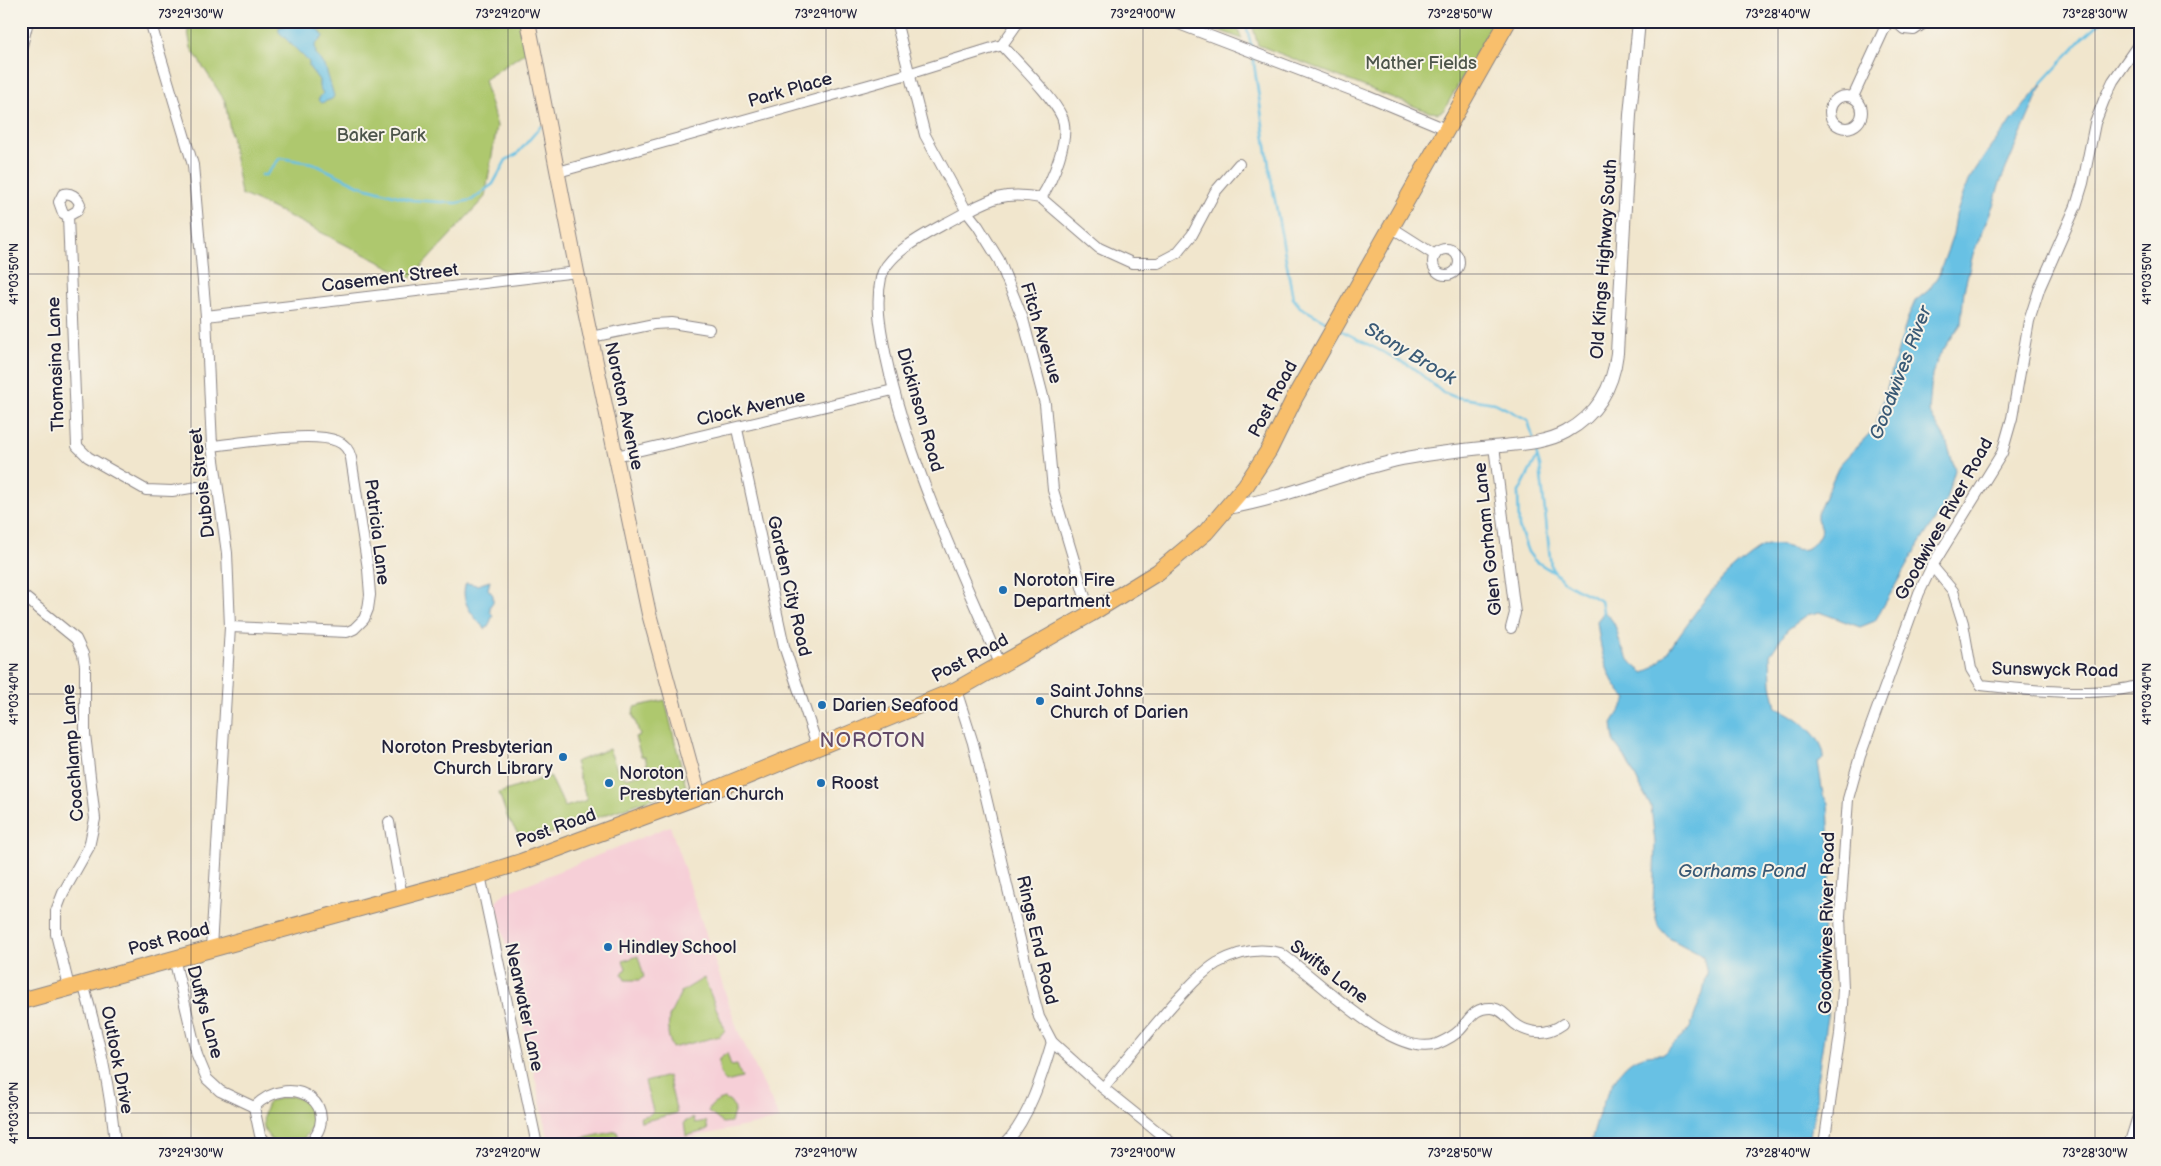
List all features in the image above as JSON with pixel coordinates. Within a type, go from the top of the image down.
[{"type":"main road","name":"Noroton Avenue","points":[[528,21],[577,272],[650,614],[699,796]]},
{"type":"main road","name":"Post Road","points":[[21,1001],[480,875],[521,862],[699,796],[956,690],[1001,666],[1158,572],[1192,544],[1227,508],[1246,485],[1269,450],[1294,397],[1508,21]]},
{"type":"street","points":[[21,50],[28,21]]},
{"type":"street","name":"Dubois Street","points":[[150,21],[193,165],[206,316],[212,446],[228,560],[230,627],[211,948]]},
{"type":"street","name":"Fitch Avenue","points":[[896,21],[925,135],[967,212],[999,260],[1023,319],[1046,404],[1054,490],[1090,614]]},
{"type":"street","points":[[1019,21],[1002,45],[1047,96],[1063,118],[1064,137],[1052,180],[1041,198],[1099,248],[1132,263],[1158,264],[1177,253],[1192,235],[1215,192],[1239,164]]},
{"type":"street","points":[[1170,21],[1262,58],[1367,96],[1446,129]]},
{"type":"street","name":"Old Kings Highway South","points":[[1227,508],[1258,503],[1400,460],[1437,452],[1533,442],[1564,433],[1593,411],[1607,392],[1614,373],[1618,337],[1630,115],[1639,21]]},
{"type":"street","points":[[1853,97],[1888,21]]},
{"type":"street","points":[[1895,21],[1904,29],[1914,30],[1927,21]]},
{"type":"street","name":"Goodwives River Road","points":[[1824,1145],[1840,1034],[1843,989],[1840,916],[1850,791],[1860,756],[1911,612],[1932,566],[1976,498],[2002,453],[2012,418],[2030,321],[2040,287],[2076,206],[2096,123],[2104,100],[2113,81],[2140,42]]},
{"type":"street","name":"Park Place","points":[[558,172],[908,74],[1002,45]]},
{"type":"street","name":"Dickinson Road","points":[[1001,666],[934,508],[908,439],[893,390],[878,317],[881,277],[896,255],[919,237],[967,212],[1000,196],[1020,194],[1041,198]]},
{"type":"street","name":"Thomasina Lane","points":[[68,216],[77,446],[88,457],[146,490],[172,491],[216,484]]},
{"type":"street","points":[[1391,227],[1435,255]]},
{"type":"street","name":"Casement Street","points":[[206,316],[577,272]]},
{"type":"street","points":[[591,337],[654,324],[672,323],[709,329]]},
{"type":"street","name":"Clock Avenue","points":[[616,456],[737,429],[893,390]]},
{"type":"street","name":"Garden City Road","points":[[737,429],[784,646],[818,748]]},
{"type":"street","name":"Patricia Lane","points":[[212,446],[309,438],[332,439],[344,445],[351,458],[368,569],[370,595],[368,609],[360,625],[347,632],[230,627]]},
{"type":"street","name":"Glen Gorham Lane","points":[[1494,446],[1515,613],[1511,628]]},
{"type":"street","name":"Sunswyck Road","points":[[1932,566],[1953,591],[1963,623],[1971,669],[1982,685],[2019,689],[2092,690],[2112,690],[2140,685]]},
{"type":"street","name":"Coachlamp Lane","points":[[21,594],[76,639],[84,660],[85,734],[95,818],[89,847],[63,893],[56,911],[56,934],[76,985]]},
{"type":"street","name":"Rings End Road","points":[[956,690],[973,743],[1039,1017],[1052,1042],[1103,1088],[1174,1145]]},
{"type":"street","points":[[389,822],[402,897]]},
{"type":"street","name":"Nearwater Lane","points":[[480,875],[536,1145]]},
{"type":"street","name":"Swifts Lane","points":[[1103,1088],[1158,1021],[1202,974],[1229,957],[1253,950],[1280,953],[1368,1022],[1393,1038],[1410,1045],[1422,1047],[1441,1042],[1456,1033],[1470,1015],[1481,1009],[1499,1010],[1523,1029],[1536,1032],[1546,1033],[1563,1024]]},
{"type":"street","name":"Duffys Lane","points":[[174,958],[198,1055],[207,1079],[220,1091],[254,1107]]},
{"type":"street","name":"Outlook Drive","points":[[76,985],[106,1075],[113,1113],[115,1145]]},
{"type":"street","points":[[1004,1145],[1015,1133],[1029,1106],[1052,1042]]},
{"type":"street","points":[[268,1145],[260,1135],[254,1107],[261,1100],[282,1090],[305,1093],[318,1106],[321,1118],[314,1139],[307,1145]]},
{"type":"street","points":[[2129,1145],[2140,1110]]},
{"type":"shaded area","name":"Hindley School","points":[[670,826],[738,1031],[780,1119],[655,1145],[550,1145],[496,902],[505,893]]},
{"type":"green space","name":"Baker Park","points":[[186,21],[521,21],[530,49],[484,80],[497,126],[485,197],[411,278],[277,210],[241,194],[225,101],[191,48]]},
{"type":"green space","points":[[1195,21],[1235,21],[1242,39]]},
{"type":"green space","name":"Mather Fields","points":[[1251,21],[1494,21],[1444,110],[1438,113],[1429,112],[1258,45]]},
{"type":"green space","points":[[665,700],[686,787],[549,834],[519,835],[508,819],[499,793],[550,776],[565,807],[587,800],[575,762],[609,749],[619,774],[626,778],[645,773],[647,764],[645,757],[641,756],[635,737],[640,735],[633,715],[634,707]]},
{"type":"green space","points":[[638,956],[644,977],[639,980],[625,980],[622,974],[626,968],[623,961]]},
{"type":"green space","points":[[704,978],[725,1030],[720,1036],[672,1048],[668,1034],[669,1017],[681,992]]},
{"type":"green space","points":[[727,1053],[731,1066],[737,1065],[742,1078],[726,1082],[722,1077],[719,1059]]},
{"type":"green space","points":[[668,1076],[677,1113],[641,1122],[640,1117],[649,1115],[653,1111],[645,1082]]},
{"type":"green space","points":[[290,1096],[305,1102],[313,1111],[314,1121],[310,1132],[301,1140],[291,1144],[280,1144],[266,1133],[263,1124],[265,1110],[269,1101]]},
{"type":"green space","points":[[725,1099],[735,1109],[731,1122],[723,1123],[708,1112],[712,1105]]},
{"type":"green space","points":[[694,1118],[695,1123],[706,1121],[708,1130],[686,1136],[684,1122]]},
{"type":"green space","points":[[617,1131],[621,1145],[580,1145],[579,1139]]},
{"type":"water","points":[[288,21],[306,21],[321,32],[323,37],[315,45],[316,54],[326,69],[334,96],[332,99],[321,103],[318,100],[323,93],[319,87],[319,80],[309,67],[309,62],[279,32],[279,27],[285,26]]},
{"type":"water","name":"Gorhams Pond","points":[[2043,82],[1999,185],[1994,203],[1973,254],[1964,290],[1961,324],[1939,356],[1932,374],[1929,412],[1946,440],[1955,470],[1944,506],[1916,549],[1875,621],[1860,627],[1819,612],[1807,615],[1787,630],[1770,655],[1771,684],[1776,708],[1791,715],[1807,727],[1823,750],[1824,758],[1818,762],[1823,795],[1828,803],[1831,871],[1820,956],[1828,989],[1829,1004],[1816,1087],[1817,1100],[1808,1145],[1591,1145],[1604,1101],[1616,1078],[1633,1060],[1649,1055],[1663,1054],[1690,1028],[1703,992],[1707,973],[1703,956],[1669,938],[1658,926],[1653,905],[1655,843],[1651,807],[1625,757],[1614,742],[1612,723],[1627,699],[1614,683],[1605,663],[1597,621],[1604,612],[1613,621],[1625,653],[1632,663],[1644,673],[1656,665],[1666,654],[1719,583],[1750,555],[1768,545],[1804,549],[1810,547],[1816,540],[1822,529],[1817,520],[1817,514],[1840,464],[1875,428],[1907,320],[1915,301],[1929,290],[1939,274],[1953,235],[1956,215],[1968,181],[1990,148]]},
{"type":"water","points":[[490,581],[488,589],[493,595],[493,602],[490,606],[490,612],[493,615],[488,627],[485,629],[468,608],[464,590],[466,583],[477,585]]},
{"type":"waterway","name":"Stony Brook","points":[[1245,21],[1252,49]]},
{"type":"waterway","name":"Goodwives River","points":[[2042,83],[2084,37],[2102,21]]},
{"type":"waterway","name":"Stony Brook","points":[[1253,57],[1270,173],[1293,298],[1300,307],[1329,323]]},
{"type":"waterway","points":[[261,175],[266,175],[280,158],[312,163],[360,186],[412,200],[456,203],[472,200],[493,184],[506,160],[517,154],[541,126]]},
{"type":"waterway","name":"Stony Brook","points":[[1340,330],[1412,367],[1442,392],[1455,397],[1495,403],[1528,420],[1533,438]]},
{"type":"waterway","name":"Stony Brook","points":[[1534,446],[1540,466],[1551,567],[1561,579],[1601,601],[1604,616]]},
{"type":"waterway","points":[[1536,459],[1518,494],[1519,527],[1528,552],[1534,560],[1553,572]]},
{"type":"place","name":"Noroton Fire Department","points":[[1003,590]]},
{"type":"place","name":"Saint Johns Church of Darien","points":[[1040,701]]},
{"type":"place","name":"Darien Seafood","points":[[822,705]]},
{"type":"place","name":"Noroton Presbyterian Church Library","points":[[563,757]]},
{"type":"place","name":"Noroton Presbyterian Church","points":[[609,783]]},
{"type":"place","name":"Roost","points":[[821,783]]},
{"type":"place","name":"Hindley School","points":[[608,947]]},
{"type":"district","name":"NOROTON","points":[[873,741]]}]
